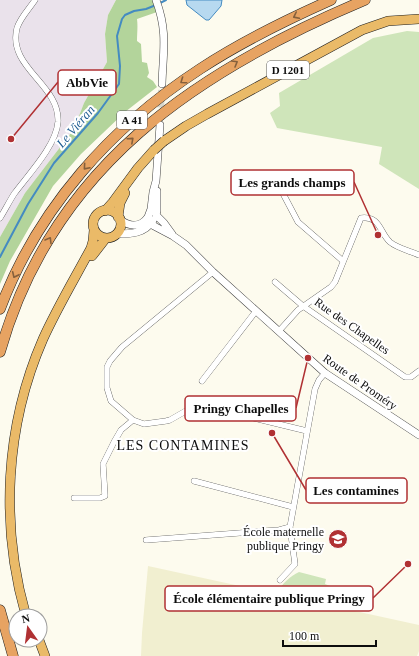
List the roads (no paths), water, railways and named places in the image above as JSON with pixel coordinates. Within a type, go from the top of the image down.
[{"type":"highway","name":"A 41","points":[[0,309],[25,254],[50,212],[74,180],[117,134],[155,101],[200,69],[258,35],[331,0]]},
{"type":"highway","name":"A 41","points":[[0,352],[10,320],[43,250],[74,202],[116,154],[168,109],[219,73],[283,38],[365,0]]},
{"type":"highway","name":"D 1201","points":[[24,608],[14,568],[10,522],[10,478],[16,426],[26,384],[41,343],[54,315],[91,248],[95,218],[98,214],[105,211],[113,202],[132,175],[154,150],[186,126],[362,30],[388,21],[419,19]]},
{"type":"highway","name":"D 1201","points":[[116,234],[119,229],[120,203],[132,175]]},
{"type":"highway","points":[[105,211],[112,212],[119,218]]},
{"type":"highway","points":[[94,230],[100,236],[106,238],[116,234]]},
{"type":"highway","points":[[29,608],[21,573],[14,516],[16,466],[23,417],[36,371],[54,327],[94,253],[106,238]]},
{"type":"highway","points":[[0,610],[13,656]]},
{"type":"street","points":[[0,218],[13,196],[46,151],[53,140],[57,129],[57,113],[52,98],[22,59],[17,48],[17,28],[35,0]]},
{"type":"street","points":[[156,0],[163,19],[164,36],[162,84]]},
{"type":"street","points":[[116,234],[144,230],[152,218],[151,209],[156,181],[160,125]]},
{"type":"street","points":[[279,186],[298,222],[343,261]]},
{"type":"street","points":[[119,218],[130,225],[135,226],[152,218]]},
{"type":"street","name":"Route de Proméry","points":[[152,218],[186,245],[213,272],[325,372],[419,435]]},
{"type":"street","points":[[279,331],[303,306],[331,287],[338,277],[361,218],[372,219],[378,224],[390,242],[419,255]]},
{"type":"street","points":[[213,272],[122,347],[110,362],[106,372],[108,395],[111,401],[133,420],[144,424],[166,421],[200,405],[307,431]]},
{"type":"street","name":"Rue des Chapelles","points":[[275,282],[303,306],[405,377],[411,377],[419,371]]},
{"type":"street","points":[[202,382],[256,311]]},
{"type":"street","points":[[280,580],[295,564],[290,528],[293,507],[299,484],[314,389],[325,372]]},
{"type":"street","points":[[74,498],[100,498],[105,496],[103,464],[121,430],[133,420]]},
{"type":"street","points":[[194,481],[293,507]]},
{"type":"street","points":[[146,540],[290,528]]},
{"type":"water","points":[[186,0],[222,0],[221,6],[209,20],[206,20],[187,5]]},
{"type":"waterway","name":"Le Viéran","points":[[160,3],[166,0]]},
{"type":"waterway","name":"Le Viéran","points":[[0,257],[28,204],[54,163],[98,113],[119,84],[120,66],[117,36],[122,19],[125,15],[134,11],[146,9],[156,5]]},
{"type":"tunnel","points":[[160,118],[162,84]]},
{"type":"place","name":"AbbVie","points":[[11,139]]},
{"type":"place","name":"Les grands champs","points":[[378,235]]},
{"type":"place","name":"Pringy Chapelles","points":[[308,358]]},
{"type":"place","name":"Les contamines","points":[[272,433]]},
{"type":"place","name":"École maternelle publique Pringy","points":[[338,539]]},
{"type":"place","name":"École élémentaire publique Pringy","points":[[408,564]]},
{"type":"district","name":"LES CONTAMINES","points":[[183,445]]}]
